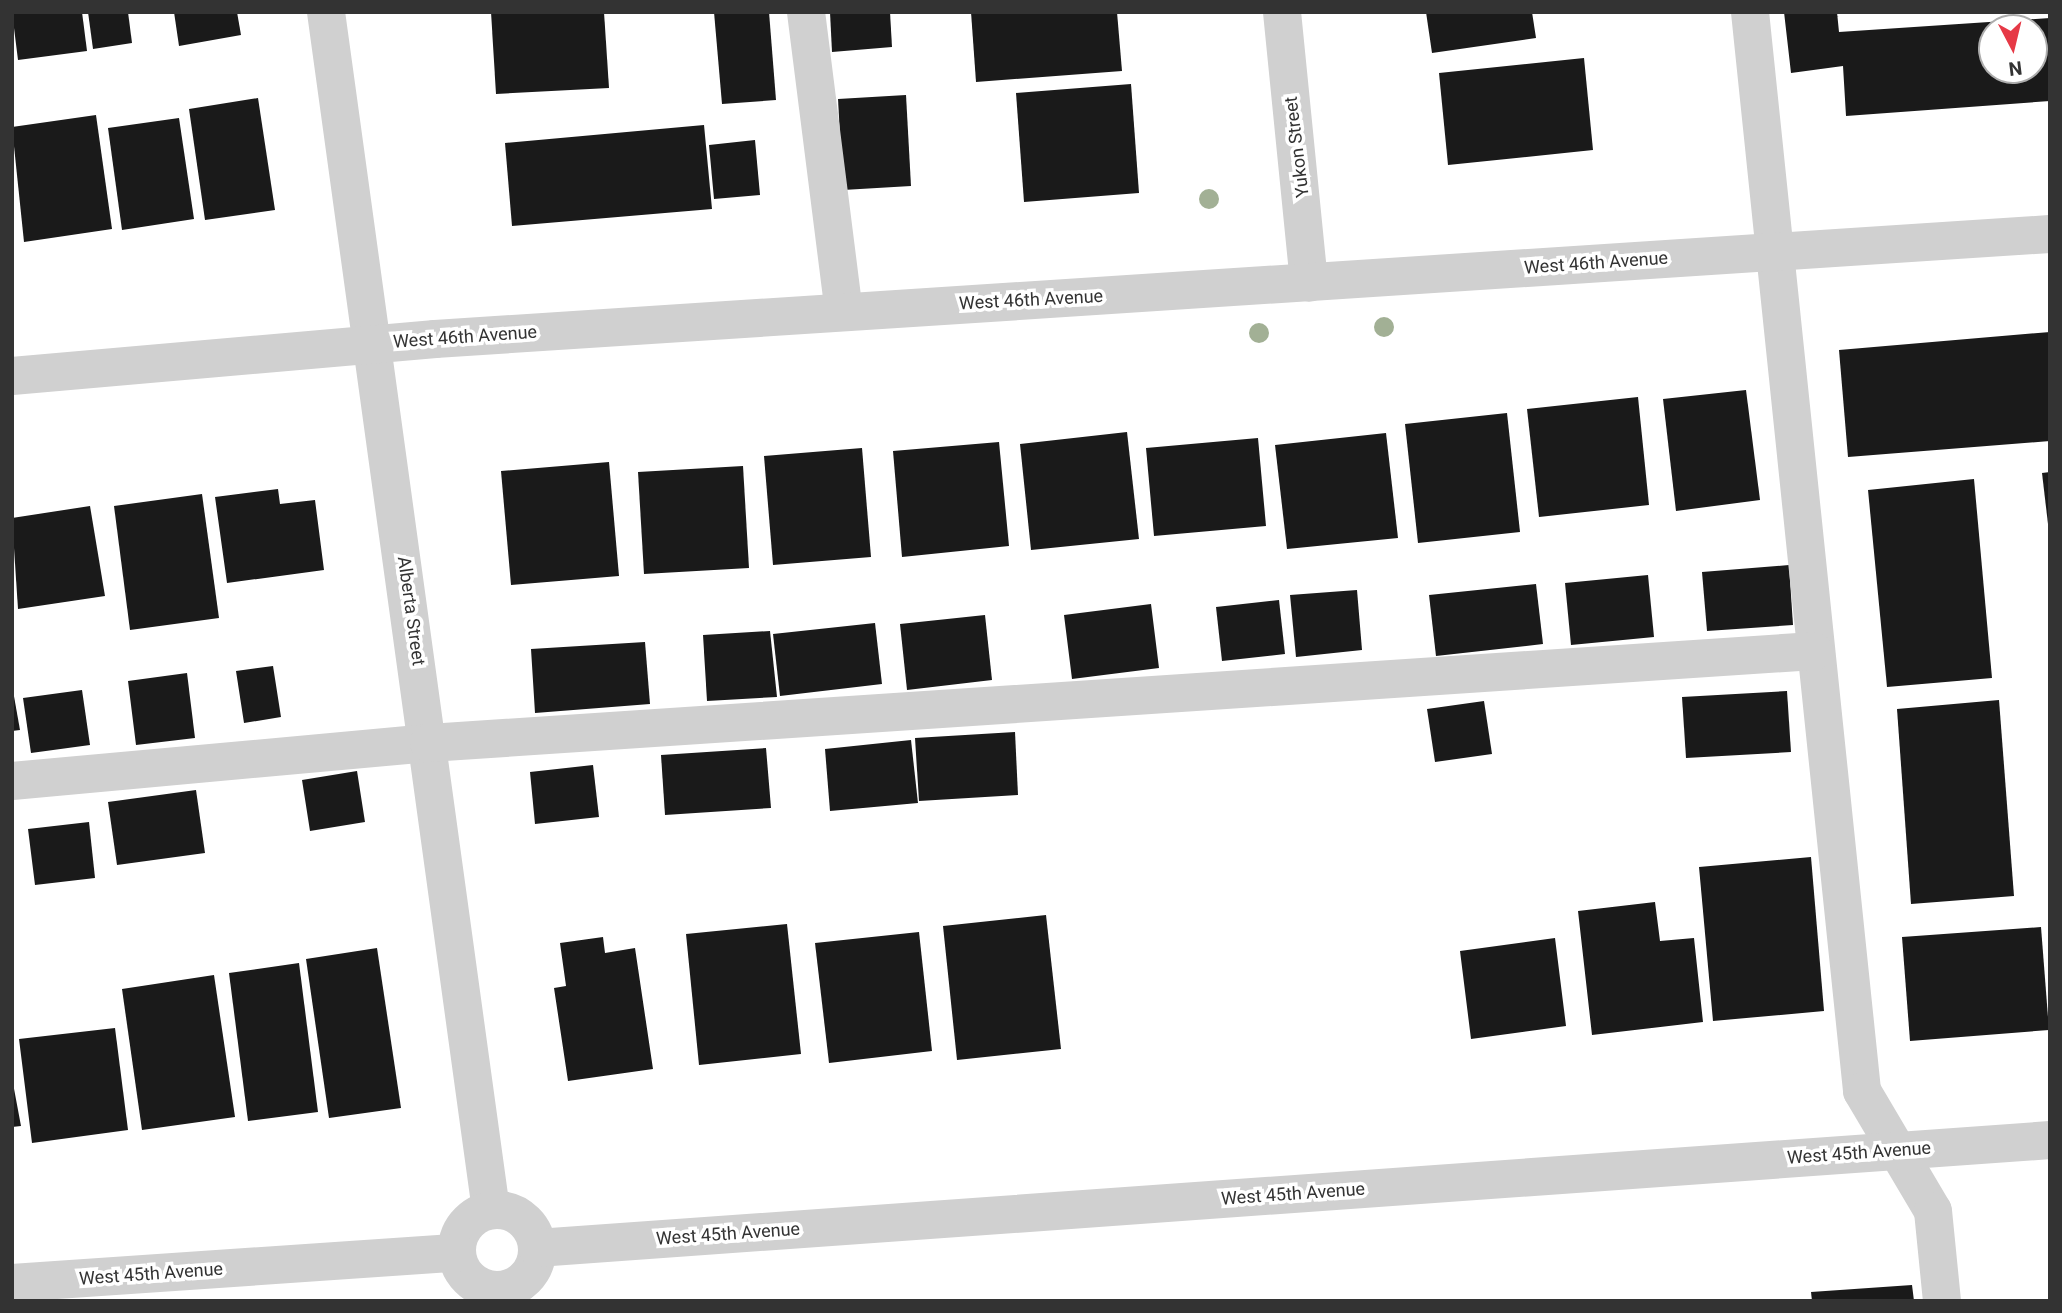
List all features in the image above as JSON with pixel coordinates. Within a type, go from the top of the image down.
[{"type":"street","name":"Alberta Street","points":[[326,12],[375,343],[491,1210]]},
{"type":"street","points":[[806,12],[844,311]]},
{"type":"street","name":"Yukon Street","points":[[1282,12],[1309,283]]},
{"type":"street","points":[[1750,12],[1814,651],[1862,1091],[1933,1211],[1942,1301]]},
{"type":"street","name":"West 46th Avenue","points":[[12,376],[375,343],[2050,234]]},
{"type":"street","points":[[12,781],[429,743],[1814,651]]},
{"type":"street","name":"West 45th Avenue","points":[[537,1248],[2050,1140]]},
{"type":"street","points":[[491,1210],[517,1215],[537,1248],[531,1272],[500,1296],[466,1276],[457,1253],[462,1230],[491,1210]]},
{"type":"street","name":"West 45th Avenue","points":[[12,1283],[457,1253]]},
{"type":"building","points":[[12,12],[82,12],[87,51],[18,60]]},
{"type":"building","points":[[88,12],[128,12],[132,43],[93,49]]},
{"type":"building","points":[[174,12],[237,12],[241,35],[179,46]]},
{"type":"building","points":[[491,12],[604,12],[609,88],[496,94]]},
{"type":"building","points":[[714,12],[769,12],[776,100],[722,104]]},
{"type":"building","points":[[830,12],[890,12],[892,47],[832,52]]},
{"type":"building","points":[[971,12],[1117,12],[1122,71],[976,82]]},
{"type":"building","points":[[1426,12],[1532,12],[1536,38],[1432,53]]},
{"type":"building","points":[[1784,12],[1837,12],[1839,32],[1978,23],[1978,84],[2048,84],[2050,18],[2050,101],[1846,116],[1843,66],[1791,73]]},
{"type":"building","points":[[1584,58],[1593,150],[1448,165],[1439,73]]},
{"type":"building","points":[[1131,84],[1139,193],[1024,202],[1016,93]]},
{"type":"building","points":[[906,95],[911,186],[843,190],[838,99]]},
{"type":"building","points":[[258,98],[275,210],[205,220],[189,109]]},
{"type":"building","points":[[96,115],[112,229],[24,242],[12,127]]},
{"type":"building","points":[[179,118],[194,219],[122,230],[108,128]]},
{"type":"building","points":[[704,125],[712,209],[512,226],[505,143]]},
{"type":"building","points":[[755,140],[760,195],[714,199],[709,145]]},
{"type":"building","points":[[2050,332],[2050,441],[1848,457],[1839,350]]},
{"type":"building","points":[[1746,390],[1760,500],[1676,511],[1663,399]]},
{"type":"building","points":[[1638,397],[1649,505],[1539,517],[1527,409]]},
{"type":"building","points":[[1507,413],[1520,532],[1418,543],[1405,424]]},
{"type":"building","points":[[1127,432],[1139,539],[1031,550],[1020,444]]},
{"type":"building","points":[[1386,433],[1398,538],[1287,549],[1275,445]]},
{"type":"building","points":[[1258,438],[1266,526],[1154,536],[1146,448]]},
{"type":"building","points":[[999,442],[1009,546],[902,557],[893,451]]},
{"type":"building","points":[[862,448],[871,557],[773,565],[764,456]]},
{"type":"building","points":[[609,462],[619,576],[511,585],[501,471]]},
{"type":"building","points":[[743,466],[749,568],[644,574],[638,472]]},
{"type":"building","points":[[2050,472],[2050,524],[2048,524],[2042,473]]},
{"type":"building","points":[[1974,479],[1992,678],[1887,687],[1868,490]]},
{"type":"building","points":[[278,489],[280,504],[315,500],[324,570],[227,583],[215,497]]},
{"type":"building","points":[[202,494],[219,618],[130,630],[114,506]]},
{"type":"building","points":[[90,506],[105,596],[18,609],[12,518]]},
{"type":"building","points":[[1789,565],[1793,625],[1707,631],[1702,572]]},
{"type":"building","points":[[1648,575],[1654,637],[1571,645],[1565,583]]},
{"type":"building","points":[[1536,584],[1543,644],[1436,656],[1429,595]]},
{"type":"building","points":[[1357,590],[1362,650],[1296,657],[1290,595]]},
{"type":"building","points":[[1279,600],[1285,654],[1222,661],[1216,607]]},
{"type":"building","points":[[1151,604],[1159,668],[1072,679],[1064,615]]},
{"type":"building","points":[[985,615],[992,680],[907,690],[900,624]]},
{"type":"building","points":[[875,623],[882,684],[780,696],[773,634]]},
{"type":"building","points":[[770,631],[777,697],[707,701],[703,635]]},
{"type":"building","points":[[645,642],[650,704],[535,713],[531,649]]},
{"type":"building","points":[[273,666],[281,717],[244,723],[236,671]]},
{"type":"building","points":[[187,673],[195,738],[136,745],[128,681]]},
{"type":"building","points":[[12,685],[20,730],[12,731]]},
{"type":"building","points":[[82,690],[90,745],[31,753],[23,698]]},
{"type":"building","points":[[1787,691],[1791,752],[1686,758],[1682,697]]},
{"type":"building","points":[[1999,700],[2014,896],[1911,904],[1897,709]]},
{"type":"building","points":[[1484,701],[1492,754],[1435,762],[1427,709]]},
{"type":"building","points":[[1015,732],[1018,795],[919,801],[915,738]]},
{"type":"building","points":[[911,740],[918,803],[830,811],[825,749]]},
{"type":"building","points":[[766,748],[771,808],[665,815],[661,755]]},
{"type":"building","points":[[593,765],[599,817],[535,824],[530,772]]},
{"type":"building","points":[[357,771],[365,822],[310,831],[302,780]]},
{"type":"building","points":[[196,790],[205,853],[117,865],[108,802]]},
{"type":"building","points":[[89,822],[95,878],[35,885],[28,829]]},
{"type":"building","points":[[1811,857],[1824,1011],[1713,1021],[1699,867]]},
{"type":"building","points":[[1655,902],[1660,941],[1694,938],[1703,1022],[1592,1035],[1578,911]]},
{"type":"building","points":[[1046,915],[1061,1049],[957,1060],[943,926]]},
{"type":"building","points":[[787,924],[801,1054],[699,1065],[686,934]]},
{"type":"building","points":[[2041,927],[2049,1030],[1910,1041],[1902,937]]},
{"type":"building","points":[[919,932],[932,1051],[829,1063],[815,943]]},
{"type":"building","points":[[603,937],[605,953],[635,948],[653,1069],[568,1081],[554,988],[566,986],[560,943]]},
{"type":"building","points":[[1555,938],[1566,1026],[1471,1039],[1460,951]]},
{"type":"building","points":[[377,948],[401,1108],[329,1118],[306,959]]},
{"type":"building","points":[[299,963],[318,1112],[248,1121],[229,973]]},
{"type":"building","points":[[214,975],[235,1117],[142,1130],[122,989]]},
{"type":"building","points":[[115,1028],[128,1130],[32,1143],[19,1039]]},
{"type":"building","points":[[12,1078],[21,1126],[12,1127]]},
{"type":"building","points":[[1912,1285],[1914,1301],[1812,1301],[1811,1292]]}]
